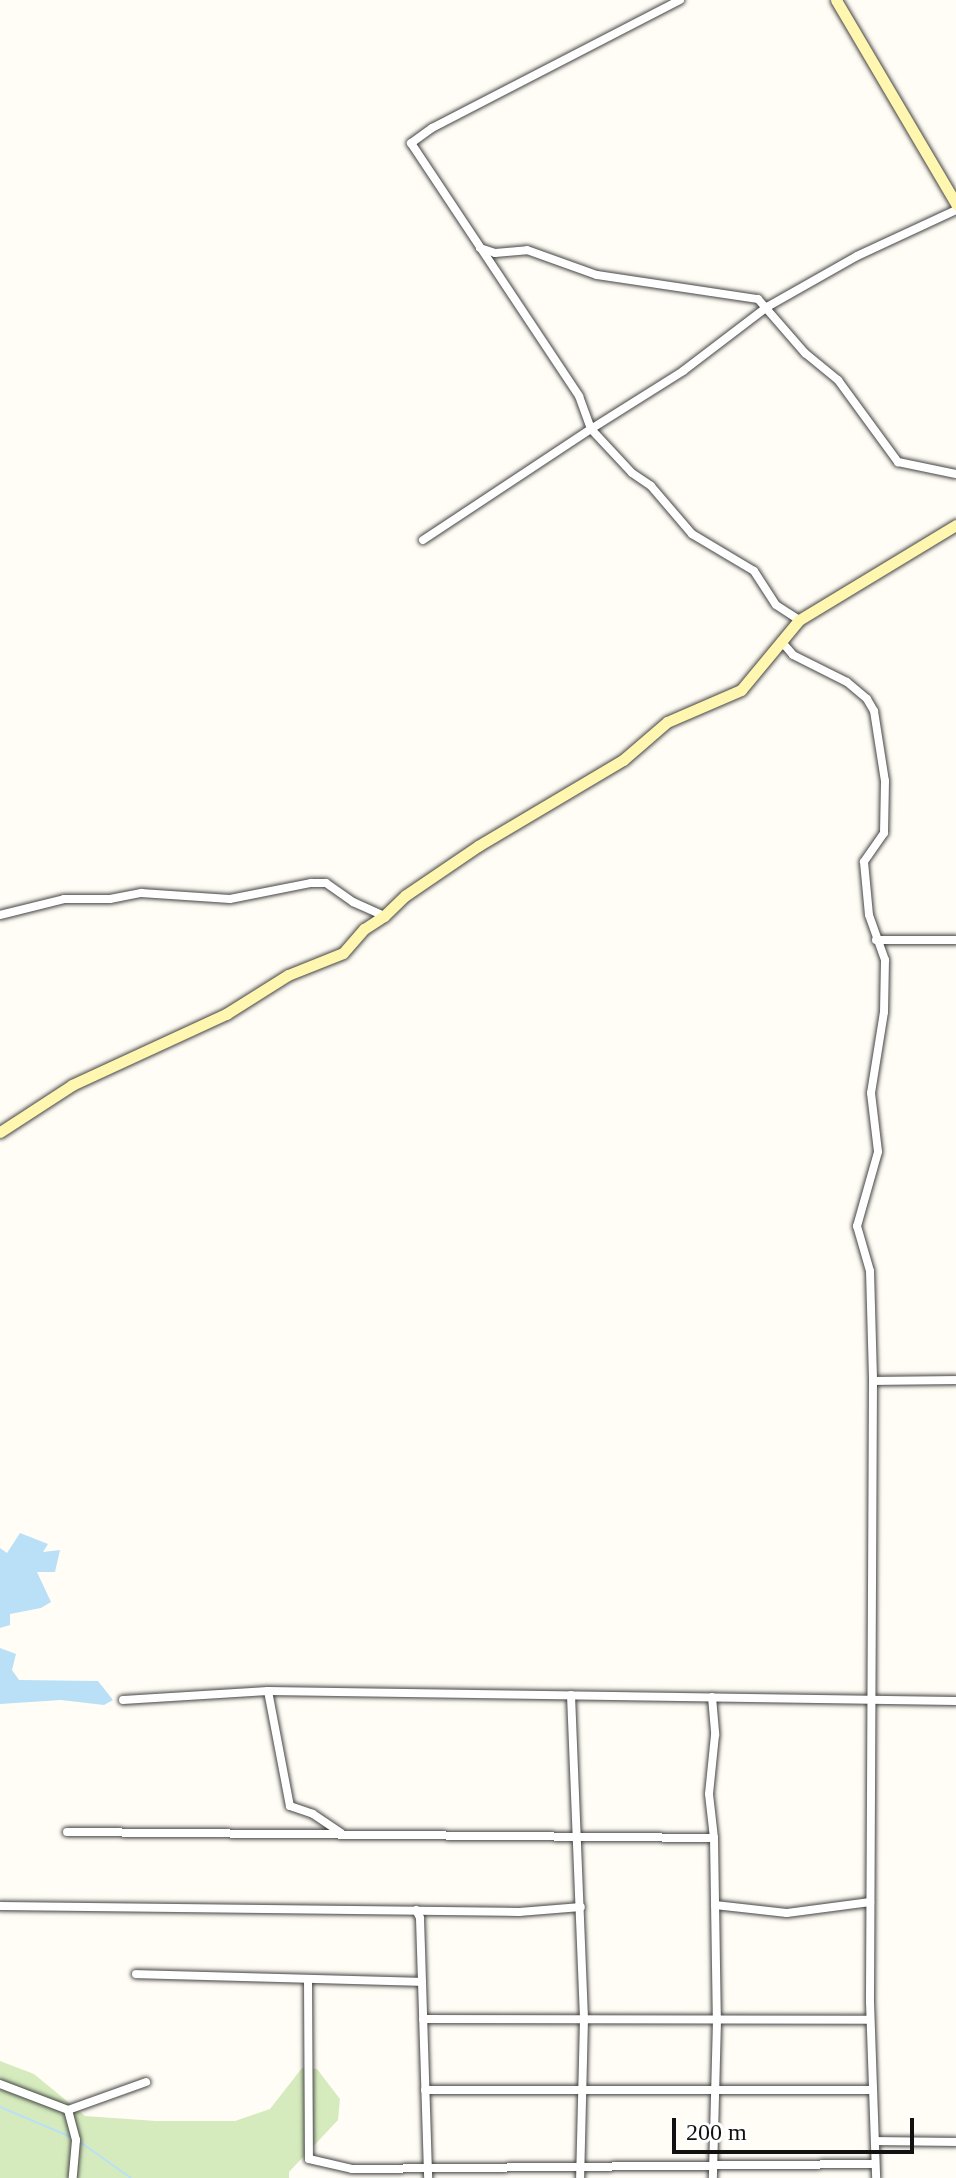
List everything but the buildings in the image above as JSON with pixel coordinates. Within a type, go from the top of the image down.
[{"type":"street","points":[[680,0],[432,128],[411,143],[579,396],[591,429],[632,473],[651,486],[692,534],[754,571],[776,605],[799,620]]},
{"type":"street","points":[[423,540],[683,371],[767,307],[857,256],[956,207],[836,0]]},
{"type":"street","points":[[480,248],[495,253],[527,250],[597,275],[758,299],[805,353],[838,380],[898,462],[956,474]]},
{"type":"street","points":[[0,1132],[72,1085],[226,1014],[288,975],[343,953],[364,929],[384,916],[406,895],[478,846],[623,760],[667,722],[741,690],[799,620],[956,525]]},
{"type":"street","points":[[781,641],[793,655],[847,682],[867,699],[874,711],[885,781],[884,833],[864,862],[869,915],[885,960],[884,1012],[871,1093],[878,1152],[857,1226],[870,1271],[873,1381],[870,2020],[876,2178]]},
{"type":"street","points":[[0,915],[81,897],[110,899],[141,893],[230,899],[311,883],[326,883],[353,902],[384,916]]},
{"type":"street","points":[[876,940],[956,940]]},
{"type":"street","points":[[873,1381],[956,1380]]},
{"type":"street","points":[[123,1700],[268,1691],[956,1701]]},
{"type":"street","points":[[268,1691],[290,1806],[313,1814],[342,1833]]},
{"type":"street","points":[[571,1695],[584,2019],[580,2178]]},
{"type":"street","points":[[712,1697],[715,1735],[709,1794],[714,1838],[717,2020],[713,2178]]},
{"type":"street","points":[[67,1832],[714,1838]]},
{"type":"street","points":[[715,1905],[787,1913],[870,1902]]},
{"type":"street","points":[[0,1906],[519,1912],[581,1907]]},
{"type":"street","points":[[416,1910],[420,1918],[428,2174]]},
{"type":"street","points":[[136,1974],[422,1982]]},
{"type":"street","points":[[308,1979],[309,2159],[352,2169],[428,2174],[581,2167],[875,2164]]},
{"type":"street","points":[[423,2019],[870,2020]]},
{"type":"street","points":[[0,2084],[68,2110],[146,2082]]},
{"type":"street","points":[[425,2090],[873,2090]]},
{"type":"street","points":[[68,2110],[76,2140],[73,2178]]},
{"type":"street","points":[[876,2141],[956,2142]]},
{"type":"green space","points":[[0,2061],[34,2074],[85,2116],[156,2121],[235,2121],[270,2109],[302,2068],[317,2069],[340,2099],[338,2120],[289,2172],[289,2178],[0,2178]]},
{"type":"water","points":[[20,1533],[48,1544],[43,1552],[60,1550],[55,1572],[37,1572],[51,1602],[41,1608],[10,1614],[10,1625],[0,1628],[0,1548],[7,1553]]},
{"type":"water","points":[[0,1648],[16,1654],[12,1670],[19,1680],[98,1681],[113,1700],[104,1705],[61,1700],[0,1704]]},
{"type":"waterway","points":[[0,2107],[71,2137]]},
{"type":"waterway","points":[[80,2142],[131,2178]]}]
